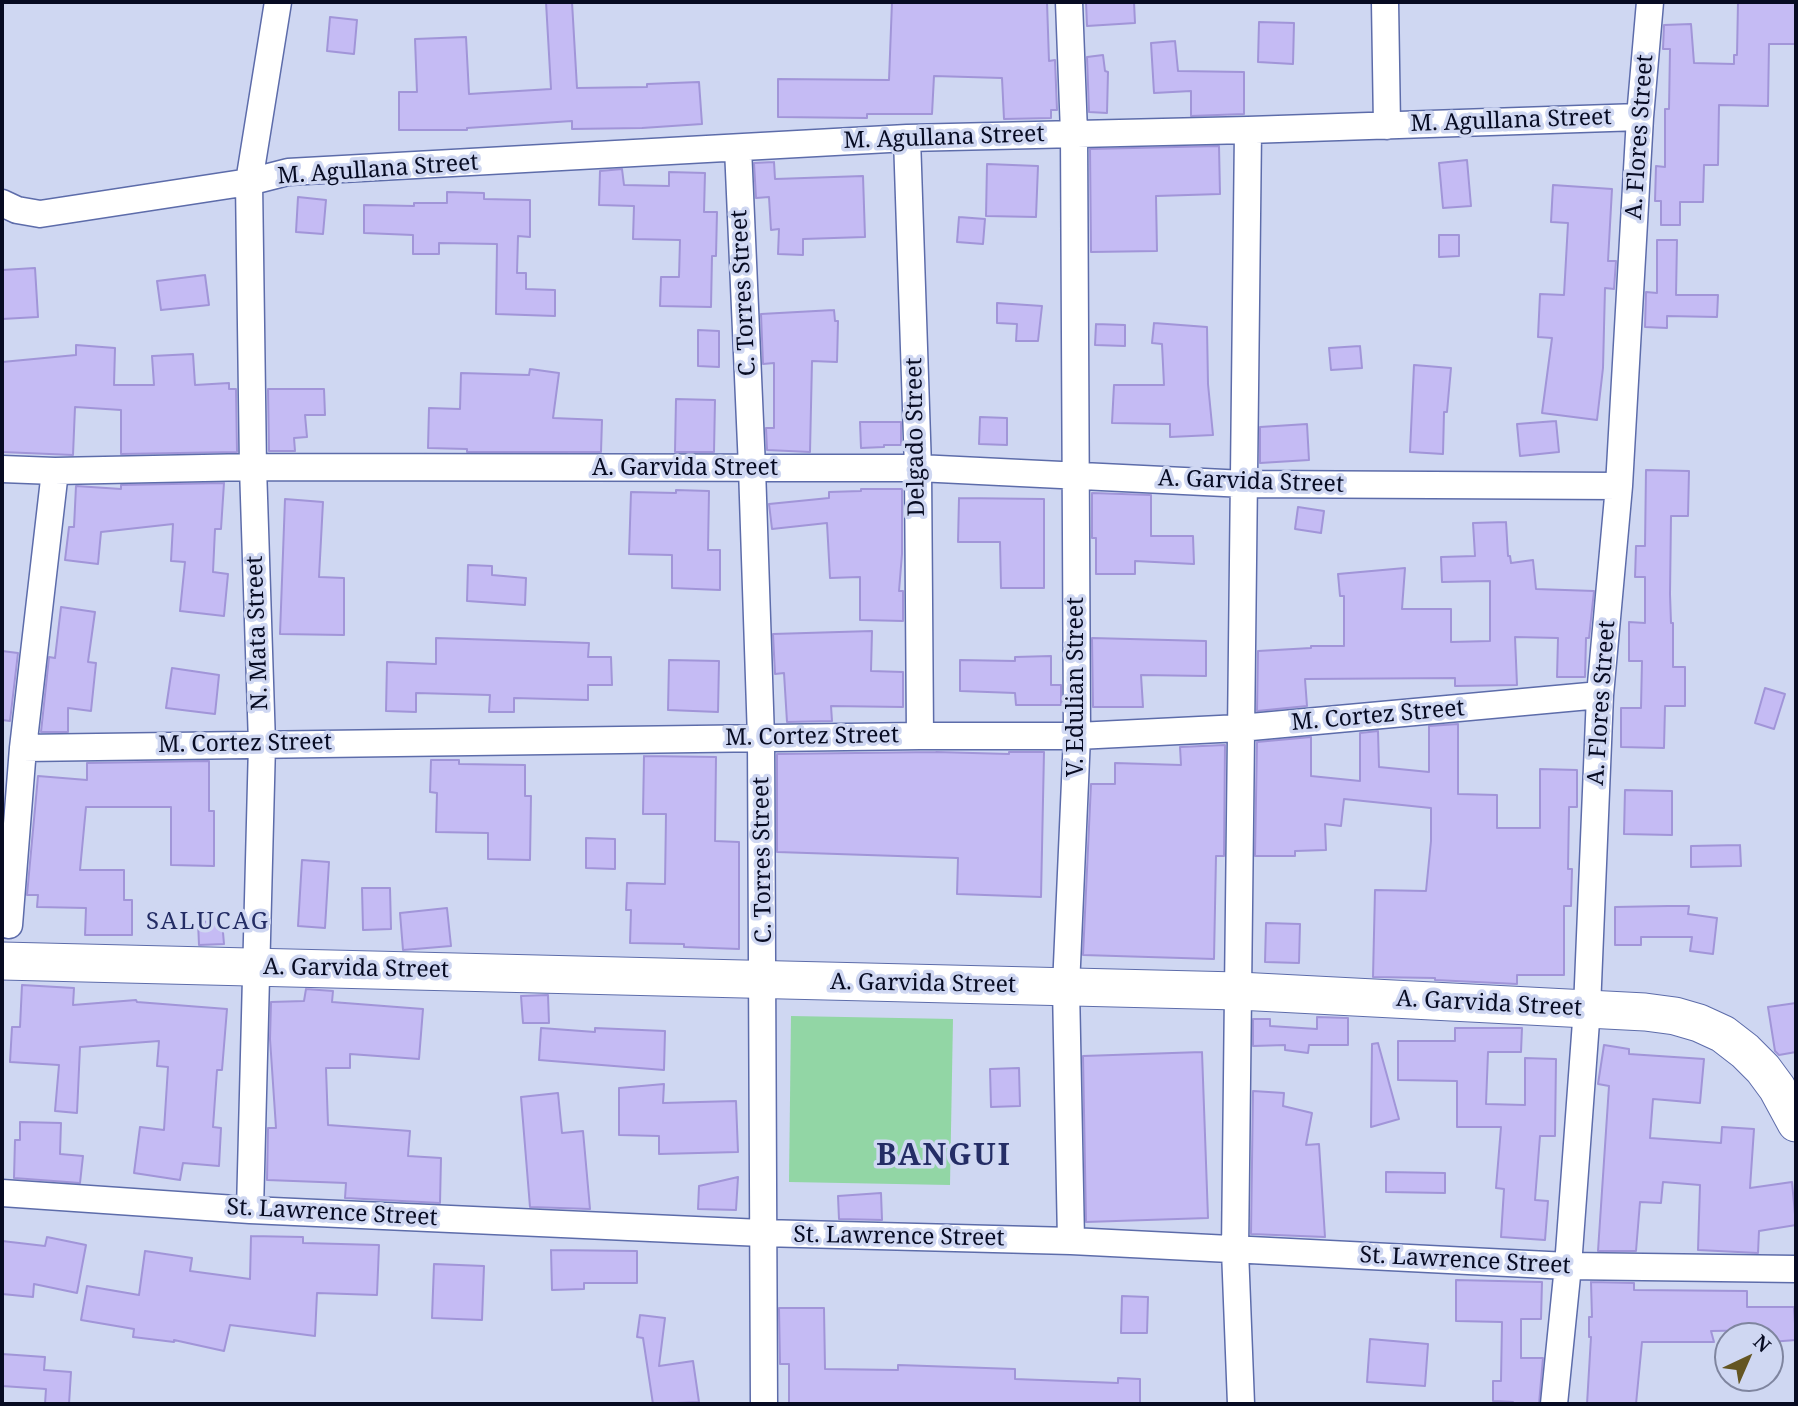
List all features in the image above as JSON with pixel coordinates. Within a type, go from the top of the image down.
[{"type":"main road","name":"A. Garvida Street","points":[[2,961],[1238,991],[1675,1016],[1723,1034],[1745,1051],[1777,1088],[1796,1123]]},
{"type":"street","name":"N. Mata Street","points":[[250,1210],[262,744],[253,467],[250,182],[278,2]]},
{"type":"street","name":"V. Edulian Street","points":[[1069,2],[1074,133],[1077,736],[1066,987],[1071,1241]]},
{"type":"street","points":[[1385,2],[1387,126]]},
{"type":"street","name":"A. Flores Street","points":[[1554,1404],[1568,1266],[1587,1009],[1600,695],[1619,486],[1640,117],[1650,2]]},
{"type":"street","name":"M. Agullana Street","points":[[2,203],[17,210],[40,214],[250,182],[288,172],[907,138],[1640,117]]},
{"type":"street","points":[[1241,1404],[1235,1250],[1248,130]]},
{"type":"street","name":"Delgado Street","points":[[907,138],[918,468],[920,736]]},
{"type":"street","name":"C. Torres Street","points":[[738,148],[761,738],[764,1404]]},
{"type":"street","name":"A. Garvida Street","points":[[2,469],[918,468],[1245,484],[1619,486]]},
{"type":"street","points":[[9,925],[23,748],[55,471]]},
{"type":"street","name":"M. Cortez Street","points":[[23,748],[1077,736],[1240,728],[1600,695]]},
{"type":"street","name":"St. Lawrence Street","points":[[2,1194],[250,1210],[762,1233],[1071,1241],[1568,1266],[1796,1269]]},
{"type":"green space","points":[[791,1016],[953,1019],[950,1185],[789,1182]]},
{"type":"building","points":[[546,2],[572,2],[577,88],[647,87],[647,84],[699,82],[702,124],[572,129],[572,121],[467,130],[399,130],[399,92],[417,92],[415,39],[466,37],[469,94],[551,89]]},
{"type":"building","points":[[892,2],[1047,2],[1049,61],[1055,60],[1057,110],[1051,110],[1051,118],[1004,119],[1002,78],[934,76],[932,114],[867,114],[867,118],[778,117],[778,79],[889,80]]},
{"type":"building","points":[[1086,2],[1134,2],[1135,23],[1087,26]]},
{"type":"building","points":[[1738,2],[1796,2],[1796,44],[1769,44],[1768,106],[1719,105],[1718,165],[1704,165],[1703,202],[1680,202],[1680,225],[1661,225],[1661,201],[1655,201],[1656,166],[1665,167],[1665,109],[1669,109],[1670,49],[1663,49],[1664,25],[1691,24],[1694,63],[1734,64],[1734,55],[1737,55]]},
{"type":"building","points":[[330,17],[357,20],[354,54],[327,51]]},
{"type":"building","points":[[1259,22],[1294,23],[1293,64],[1258,62]]},
{"type":"building","points":[[1175,41],[1178,71],[1244,72],[1244,114],[1191,116],[1191,91],[1154,93],[1151,43]]},
{"type":"building","points":[[1103,55],[1105,71],[1108,72],[1107,113],[1089,112],[1087,57]]},
{"type":"building","points":[[1219,146],[1220,194],[1156,196],[1157,251],[1091,252],[1090,149]]},
{"type":"building","points":[[1467,160],[1471,206],[1443,208],[1439,163]]},
{"type":"building","points":[[774,162],[775,179],[863,176],[865,237],[803,239],[803,255],[778,254],[779,229],[771,230],[769,197],[756,198],[754,163]]},
{"type":"building","points":[[987,164],[1038,166],[1036,217],[986,216]]},
{"type":"building","points":[[622,169],[624,185],[669,186],[669,172],[705,173],[704,212],[717,212],[716,256],[712,256],[711,307],[660,306],[661,277],[679,277],[680,240],[633,239],[634,206],[599,205],[600,171]]},
{"type":"building","points":[[1553,185],[1612,189],[1608,261],[1616,261],[1614,289],[1605,288],[1603,368],[1597,420],[1542,413],[1552,338],[1538,337],[1540,294],[1564,295],[1568,223],[1551,222]]},
{"type":"building","points":[[447,192],[484,193],[484,199],[530,200],[530,237],[518,236],[517,273],[526,273],[526,289],[555,290],[555,316],[496,314],[497,244],[439,243],[439,254],[413,254],[413,235],[364,233],[364,205],[414,206],[414,203],[447,203]]},
{"type":"building","points":[[298,197],[326,200],[323,234],[296,232]]},
{"type":"building","points":[[959,217],[985,219],[983,244],[957,242]]},
{"type":"building","points":[[1439,235],[1459,235],[1459,256],[1439,257]]},
{"type":"building","points":[[1657,240],[1677,240],[1676,295],[1718,295],[1717,317],[1667,316],[1667,328],[1645,327],[1646,292],[1657,293]]},
{"type":"building","points":[[35,268],[38,317],[2,319],[2,270]]},
{"type":"building","points":[[205,275],[209,305],[161,310],[157,281]]},
{"type":"building","points":[[997,303],[1042,306],[1038,341],[1016,341],[1017,324],[997,323]]},
{"type":"building","points":[[834,310],[835,321],[838,321],[837,362],[812,361],[810,452],[767,450],[766,428],[774,428],[774,363],[763,364],[761,314]]},
{"type":"building","points":[[1154,323],[1207,327],[1208,384],[1213,435],[1170,437],[1170,424],[1112,423],[1114,385],[1164,385],[1162,344],[1152,343]]},
{"type":"building","points":[[1096,324],[1125,325],[1125,346],[1095,345]]},
{"type":"building","points":[[698,330],[719,331],[719,367],[698,366]]},
{"type":"building","points":[[76,345],[115,348],[114,385],[154,385],[152,356],[193,354],[195,385],[229,383],[229,389],[236,389],[237,452],[121,454],[121,410],[75,407],[73,455],[2,452],[2,362],[76,355]]},
{"type":"building","points":[[1360,346],[1362,368],[1331,370],[1329,348]]},
{"type":"building","points":[[1414,365],[1451,368],[1447,412],[1444,412],[1443,454],[1410,452]]},
{"type":"building","points":[[530,369],[559,373],[553,418],[602,420],[601,452],[467,452],[467,449],[428,448],[429,408],[460,409],[461,373],[529,375]]},
{"type":"building","points":[[268,389],[324,389],[325,415],[305,415],[307,437],[294,438],[295,451],[269,451]]},
{"type":"building","points":[[676,399],[715,400],[714,452],[675,452]]},
{"type":"building","points":[[980,417],[1007,418],[1007,445],[979,444]]},
{"type":"building","points":[[1556,421],[1559,452],[1520,456],[1517,424]]},
{"type":"building","points":[[860,422],[901,422],[901,445],[861,448]]},
{"type":"building","points":[[1307,424],[1309,460],[1260,463],[1260,427]]},
{"type":"building","points":[[1646,470],[1689,471],[1688,516],[1671,516],[1673,667],[1685,667],[1685,706],[1665,706],[1664,748],[1621,747],[1621,708],[1641,708],[1642,661],[1629,661],[1629,622],[1645,623],[1645,577],[1635,577],[1636,546],[1645,546]]},
{"type":"building","points":[[224,483],[221,529],[215,529],[213,572],[228,574],[224,616],[180,611],[185,562],[171,561],[173,524],[101,532],[98,564],[65,560],[69,527],[74,527],[76,486],[121,489],[121,485]]},
{"type":"building","points":[[902,489],[899,591],[903,591],[903,621],[860,620],[860,577],[830,578],[827,523],[772,529],[769,504],[829,498],[829,492]]},
{"type":"building","points":[[676,490],[709,491],[708,550],[720,550],[720,590],[672,588],[672,555],[629,554],[631,492],[676,493]]},
{"type":"building","points":[[1092,493],[1151,495],[1151,536],[1193,536],[1194,564],[1135,561],[1135,574],[1096,574],[1096,538],[1092,538]]},
{"type":"building","points":[[959,498],[1044,499],[1044,588],[1001,588],[1000,542],[958,542]]},
{"type":"building","points":[[285,499],[323,502],[319,577],[344,578],[344,635],[280,634]]},
{"type":"building","points":[[1298,507],[1324,511],[1321,533],[1295,529]]},
{"type":"building","points":[[1506,522],[1508,556],[1511,563],[1533,560],[1536,589],[1594,591],[1589,638],[1586,638],[1585,677],[1557,677],[1558,638],[1515,637],[1517,685],[1455,686],[1455,678],[1305,679],[1307,706],[1257,711],[1258,651],[1344,646],[1344,596],[1340,596],[1338,574],[1405,568],[1402,609],[1451,609],[1451,642],[1490,641],[1490,581],[1442,582],[1441,557],[1475,556],[1473,523]]},
{"type":"building","points":[[468,565],[492,566],[492,575],[526,578],[525,605],[467,601]]},
{"type":"building","points":[[61,607],[95,612],[88,662],[96,663],[91,711],[68,708],[68,732],[41,732],[49,657],[55,658]]},
{"type":"building","points":[[872,631],[871,671],[903,672],[903,707],[831,706],[832,721],[787,722],[784,673],[775,674],[773,634]]},
{"type":"building","points":[[436,638],[589,643],[588,657],[611,657],[612,685],[588,685],[588,700],[514,698],[514,712],[489,712],[490,695],[416,693],[416,712],[386,711],[387,662],[436,664]]},
{"type":"building","points":[[1092,638],[1206,641],[1206,676],[1141,675],[1143,707],[1093,707]]},
{"type":"building","points":[[2,651],[18,653],[10,721],[2,720]]},
{"type":"building","points":[[1051,656],[1051,685],[1061,685],[1061,705],[1016,705],[1015,693],[960,691],[960,660],[1015,661],[1015,657]]},
{"type":"building","points":[[669,660],[719,661],[718,712],[668,710]]},
{"type":"building","points":[[172,668],[219,675],[215,714],[166,708]]},
{"type":"building","points":[[1765,688],[1785,694],[1774,729],[1755,723]]},
{"type":"building","points":[[1458,724],[1458,794],[1497,795],[1497,828],[1540,828],[1540,769],[1577,770],[1577,807],[1569,807],[1568,869],[1572,869],[1571,906],[1564,906],[1564,975],[1517,975],[1517,984],[1373,977],[1375,890],[1426,891],[1431,808],[1344,799],[1341,826],[1325,824],[1326,850],[1295,851],[1295,856],[1255,856],[1257,742],[1311,737],[1311,776],[1360,781],[1360,733],[1378,731],[1379,767],[1429,772],[1429,726]]},
{"type":"building","points":[[1225,745],[1224,856],[1216,856],[1214,959],[1083,955],[1091,784],[1115,784],[1115,763],[1181,765],[1180,747]]},
{"type":"building","points":[[1044,752],[1041,897],[957,894],[958,858],[777,852],[777,754]]},
{"type":"building","points":[[644,756],[716,757],[715,841],[739,842],[739,949],[630,943],[631,910],[626,910],[627,883],[665,884],[666,814],[643,814]]},
{"type":"building","points":[[431,760],[459,760],[459,764],[525,765],[525,796],[531,796],[530,860],[488,859],[488,833],[436,832],[437,793],[430,792]]},
{"type":"building","points":[[209,761],[209,811],[214,811],[214,866],[171,865],[171,807],[86,807],[80,870],[124,870],[124,900],[132,900],[132,935],[85,935],[86,908],[37,907],[38,895],[27,895],[38,776],[87,780],[87,763]]},
{"type":"building","points":[[1625,790],[1672,791],[1672,835],[1624,834]]},
{"type":"building","points":[[586,838],[615,839],[615,869],[586,868]]},
{"type":"building","points":[[1740,845],[1741,866],[1691,867],[1691,846]]},
{"type":"building","points":[[302,860],[329,862],[325,928],[298,926]]},
{"type":"building","points":[[362,888],[390,888],[391,929],[363,930]]},
{"type":"building","points":[[1689,906],[1688,914],[1717,918],[1713,954],[1690,951],[1692,937],[1641,937],[1641,945],[1615,945],[1615,907]]},
{"type":"building","points":[[447,908],[451,946],[403,950],[400,913]]},
{"type":"building","points":[[222,921],[224,944],[199,945],[198,922]]},
{"type":"building","points":[[1266,923],[1300,924],[1299,963],[1265,962]]},
{"type":"building","points":[[22,985],[74,988],[73,1005],[136,1000],[227,1009],[222,1070],[217,1070],[213,1127],[221,1128],[219,1166],[183,1163],[180,1180],[134,1173],[140,1127],[164,1130],[168,1067],[157,1066],[159,1041],[80,1047],[77,1113],[55,1111],[59,1065],[10,1062],[12,1027],[20,1027]]},
{"type":"building","points":[[306,989],[333,991],[332,1002],[423,1009],[419,1059],[350,1054],[350,1068],[326,1068],[328,1125],[410,1131],[408,1156],[441,1158],[440,1203],[345,1198],[346,1183],[267,1180],[268,1128],[276,1128],[270,1039],[271,1002],[304,1001]]},
{"type":"building","points":[[548,995],[549,1023],[523,1023],[521,996]]},
{"type":"building","points":[[1796,1003],[1796,1052],[1779,1055],[1775,1051],[1768,1007]]},
{"type":"building","points":[[1317,1017],[1348,1018],[1348,1045],[1309,1045],[1308,1053],[1285,1050],[1285,1045],[1253,1046],[1253,1019],[1270,1019],[1270,1026],[1317,1029]]},
{"type":"building","points":[[541,1028],[595,1032],[595,1028],[665,1031],[664,1070],[539,1060]]},
{"type":"building","points":[[1455,1028],[1522,1028],[1521,1052],[1488,1052],[1486,1104],[1525,1105],[1525,1058],[1556,1059],[1555,1136],[1540,1136],[1535,1200],[1548,1201],[1545,1240],[1501,1237],[1504,1189],[1496,1188],[1501,1127],[1457,1127],[1457,1081],[1398,1080],[1398,1041],[1455,1041]]},
{"type":"building","points":[[1378,1043],[1399,1119],[1371,1127],[1372,1044]]},
{"type":"building","points":[[1604,1045],[1629,1049],[1629,1054],[1704,1059],[1700,1103],[1653,1099],[1650,1138],[1721,1143],[1722,1127],[1754,1129],[1750,1188],[1792,1182],[1796,1225],[1759,1231],[1758,1253],[1698,1250],[1700,1185],[1663,1182],[1661,1203],[1640,1202],[1636,1251],[1598,1251],[1609,1086],[1598,1084]]},
{"type":"building","points":[[1202,1052],[1208,1218],[1086,1222],[1083,1056]]},
{"type":"building","points":[[1019,1068],[1020,1106],[991,1107],[990,1069]]},
{"type":"building","points":[[664,1084],[663,1103],[736,1101],[738,1152],[659,1154],[659,1136],[619,1135],[619,1088]]},
{"type":"building","points":[[1253,1091],[1284,1093],[1283,1106],[1312,1113],[1306,1145],[1319,1144],[1325,1237],[1251,1234]]},
{"type":"building","points":[[558,1093],[562,1133],[583,1131],[590,1209],[530,1207],[521,1097]]},
{"type":"building","points":[[20,1122],[61,1123],[60,1154],[83,1156],[80,1183],[14,1178],[15,1140],[20,1140]]},
{"type":"building","points":[[1386,1172],[1445,1173],[1445,1193],[1386,1192]]},
{"type":"building","points":[[738,1177],[736,1210],[698,1209],[699,1186]]},
{"type":"building","points":[[881,1193],[882,1220],[839,1219],[838,1196]]},
{"type":"building","points":[[251,1236],[303,1237],[303,1243],[379,1245],[377,1295],[317,1293],[315,1336],[230,1325],[224,1351],[174,1340],[133,1337],[134,1329],[81,1320],[87,1286],[139,1295],[145,1251],[192,1258],[190,1271],[250,1279]]},
{"type":"building","points":[[47,1237],[86,1245],[77,1293],[34,1284],[33,1297],[2,1294],[2,1241],[45,1246]]},
{"type":"building","points":[[551,1250],[637,1251],[637,1283],[584,1283],[584,1289],[552,1290]]},
{"type":"building","points":[[434,1264],[484,1266],[482,1320],[432,1318]]},
{"type":"building","points":[[1456,1280],[1542,1282],[1541,1319],[1521,1319],[1521,1358],[1543,1358],[1539,1404],[1493,1401],[1493,1381],[1501,1381],[1502,1322],[1456,1321]]},
{"type":"building","points":[[1591,1282],[1634,1283],[1634,1290],[1747,1291],[1747,1307],[1794,1307],[1796,1340],[1784,1341],[1784,1322],[1714,1322],[1714,1331],[1711,1331],[1714,1342],[1642,1342],[1636,1404],[1587,1404],[1591,1337],[1589,1317],[1592,1317]]},
{"type":"building","points":[[1122,1296],[1148,1297],[1147,1333],[1121,1333]]},
{"type":"building","points":[[779,1308],[824,1308],[825,1369],[898,1370],[898,1365],[1015,1369],[1015,1379],[1118,1383],[1118,1378],[1140,1379],[1140,1404],[789,1404],[789,1364],[780,1364]]},
{"type":"building","points":[[640,1315],[665,1318],[659,1366],[693,1361],[699,1402],[653,1404],[643,1338],[637,1337]]},
{"type":"building","points":[[1370,1339],[1428,1344],[1425,1386],[1367,1382]]},
{"type":"building","points":[[2,1354],[45,1357],[44,1370],[71,1372],[69,1404],[45,1404],[46,1389],[2,1386]]},
{"type":"district","name":"SALUCAG","points":[[208,922]]},
{"type":"district","name":"BANGUI","points":[[944,1156]]}]
